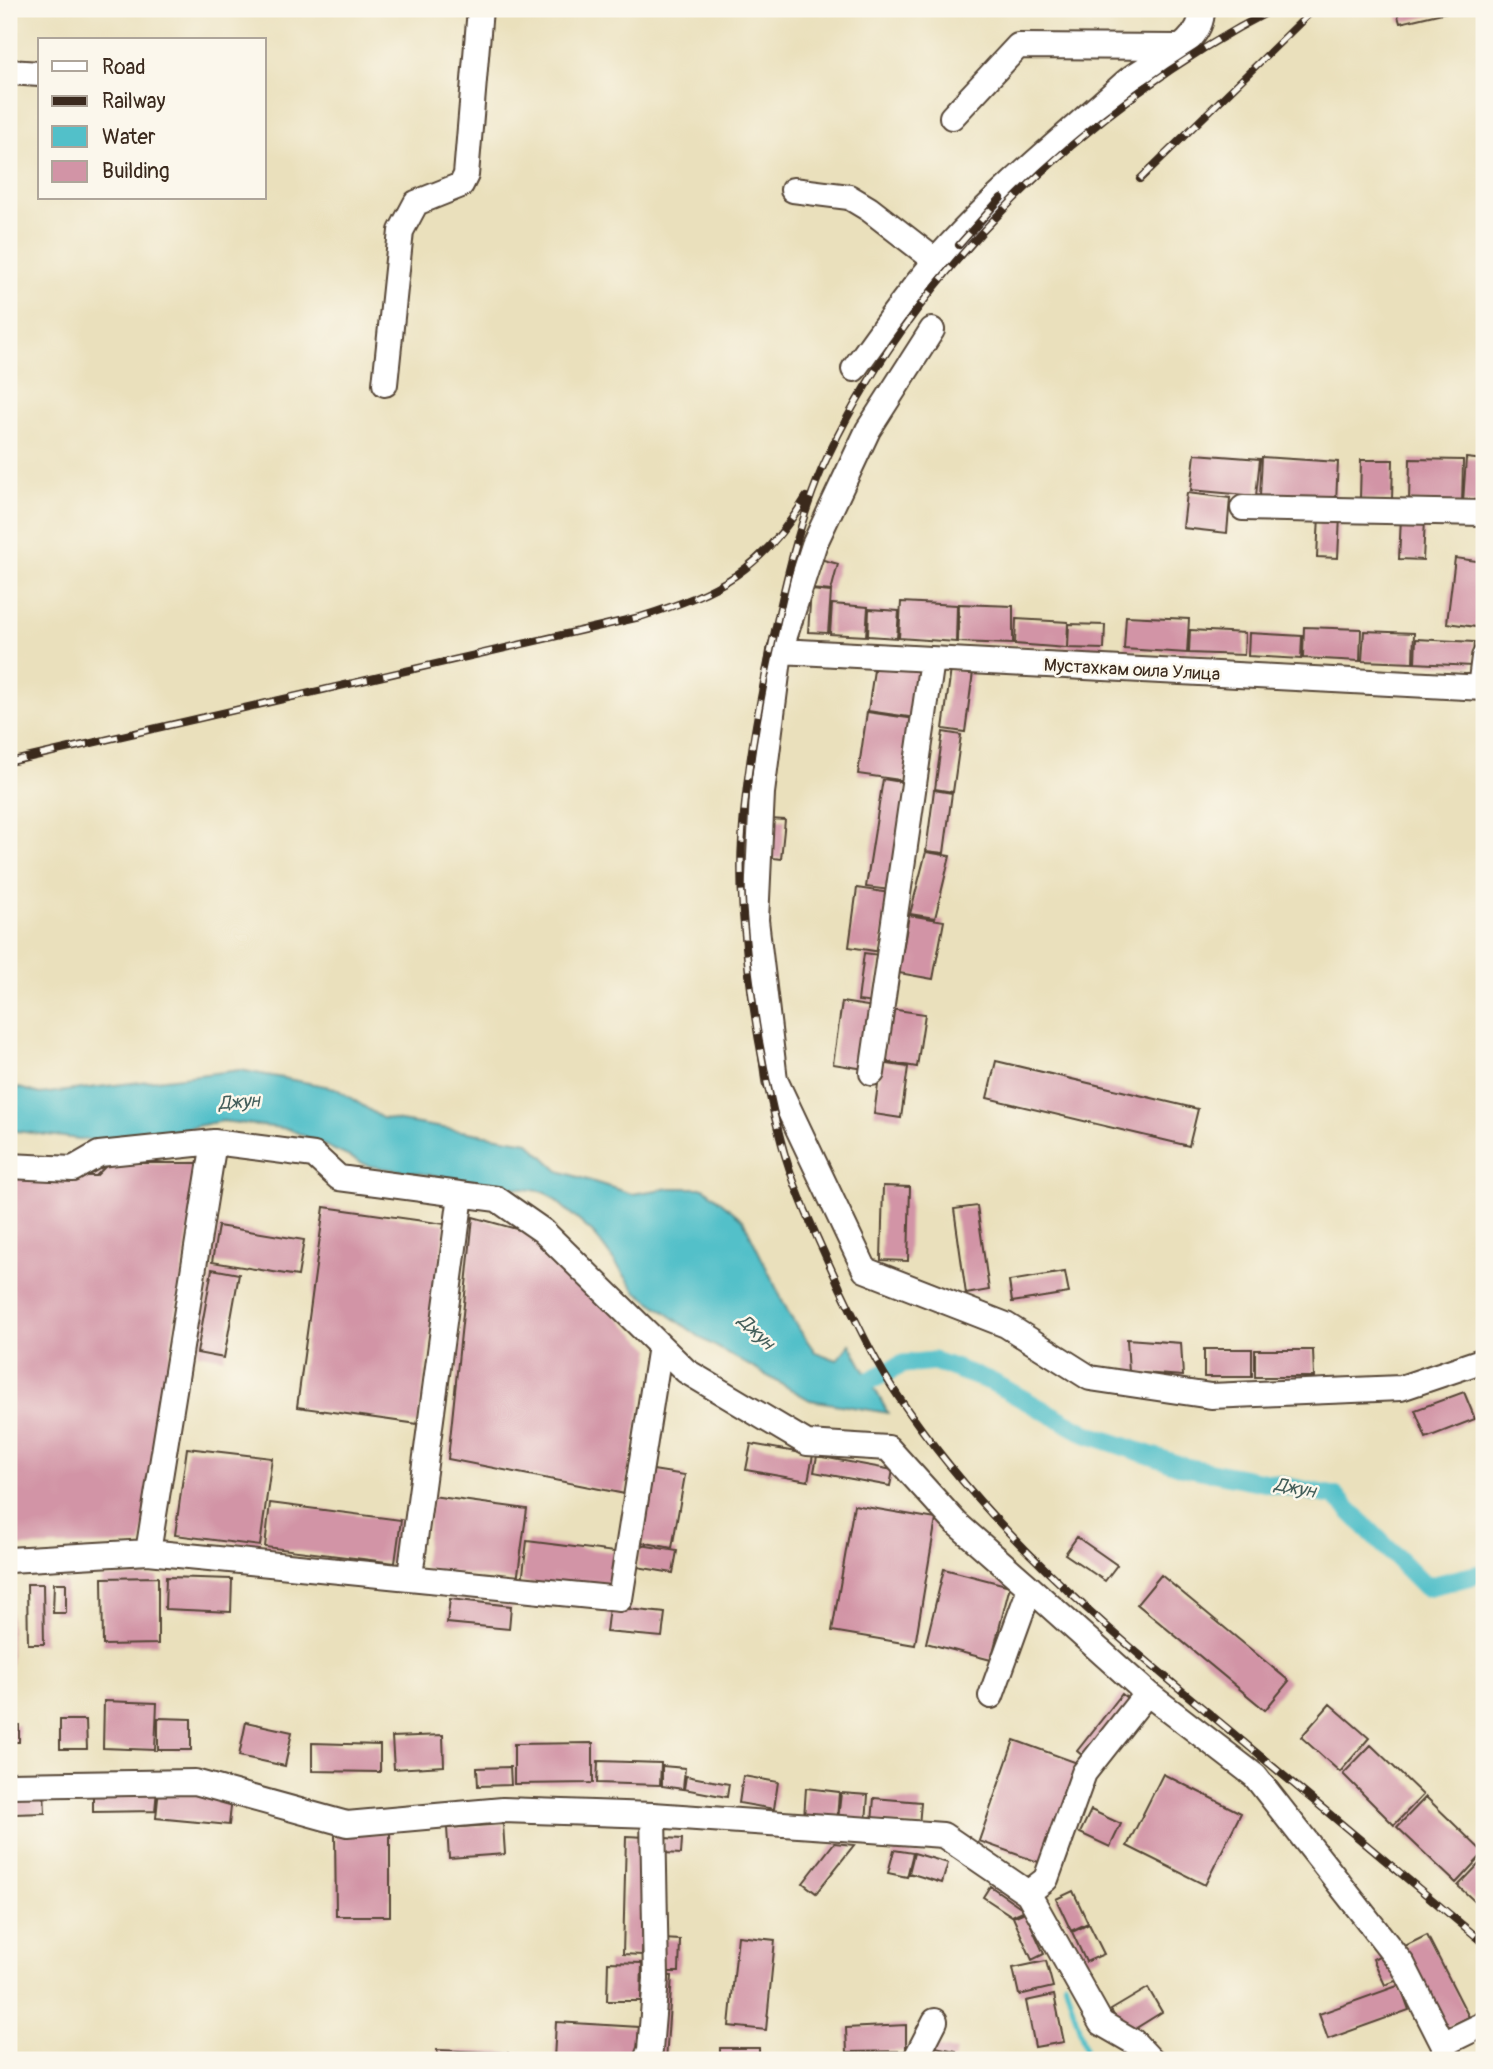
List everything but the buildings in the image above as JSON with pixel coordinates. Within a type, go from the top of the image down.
[{"type":"street","points":[[385,384],[401,231],[416,203],[461,185],[466,175],[480,9]]},
{"type":"street","points":[[854,369],[936,261],[1001,193],[1135,74],[1194,37],[1203,22],[1202,9]]},
{"type":"street","points":[[952,117],[1018,46],[1179,47]]},
{"type":"street","points":[[9,72],[38,74]]},
{"type":"street","points":[[793,190],[849,197],[869,209],[936,261]]},
{"type":"street","points":[[932,330],[868,430],[814,545],[780,651],[762,793],[756,920],[775,1080],[865,1270],[1006,1325],[1090,1378],[1211,1396],[1401,1388],[1484,1360]]},
{"type":"street","points":[[1243,508],[1484,513]]},
{"type":"street","name":"Мустахкам оила Улица","points":[[780,651],[1482,688]]},
{"type":"street","points":[[1482,688],[1484,657]]},
{"type":"street","points":[[872,1073],[932,660]]},
{"type":"street","points":[[9,1167],[73,1169],[99,1154],[214,1142],[314,1155],[340,1178],[498,1199],[543,1231],[686,1371],[807,1443],[888,1448],[956,1523],[1147,1693],[1255,1776],[1403,1965],[1445,2052],[1484,2024]]},
{"type":"street","points":[[148,1552],[214,1142]]},
{"type":"street","points":[[410,1576],[461,1195]]},
{"type":"street","points":[[9,1560],[148,1552],[620,1599],[660,1346]]},
{"type":"street","points":[[991,1696],[1030,1588]]},
{"type":"street","points":[[1028,1894],[1046,1879],[1084,1773],[1147,1693]]},
{"type":"street","points":[[9,1784],[195,1782],[347,1824],[503,1810],[653,1815],[943,1835],[1028,1894],[1101,2023],[1133,2042],[1150,2060]]},
{"type":"street","points":[[646,2060],[650,2050],[656,1979],[653,1815]]},
{"type":"street","points":[[915,2060],[935,2021]]},
{"type":"water","points":[[240,1070],[335,1088],[382,1118],[528,1142],[559,1171],[632,1194],[670,1188],[704,1188],[743,1220],[790,1316],[815,1352],[837,1360],[850,1344],[888,1413],[810,1400],[704,1340],[636,1291],[594,1234],[546,1192],[369,1166],[289,1129],[222,1121],[136,1138],[95,1141],[9,1130],[9,1085],[40,1094]]},
{"type":"waterway","name":"Джун","points":[[846,1384],[861,1385],[903,1364],[934,1361],[990,1381],[1087,1434],[1185,1467],[1335,1496],[1426,1587],[1484,1573]]},
{"type":"waterway","points":[[1065,1982],[1085,2048],[1083,2060]]},
{"type":"railway","points":[[1274,9],[1205,48],[1137,94],[1071,146],[1010,203],[953,265],[901,331],[857,400],[821,471],[806,511],[788,573],[763,686],[750,762],[742,840],[742,890],[747,957],[758,1037],[771,1100],[786,1160],[800,1197],[874,1357],[932,1444],[1007,1531],[1090,1611],[1484,1943]]},
{"type":"railway","points":[[1140,179],[1314,9]]},
{"type":"railway","points":[[959,245],[1001,198]]},
{"type":"railway","points":[[9,762],[640,617],[668,608],[715,588],[755,561],[789,522],[806,497]]}]
